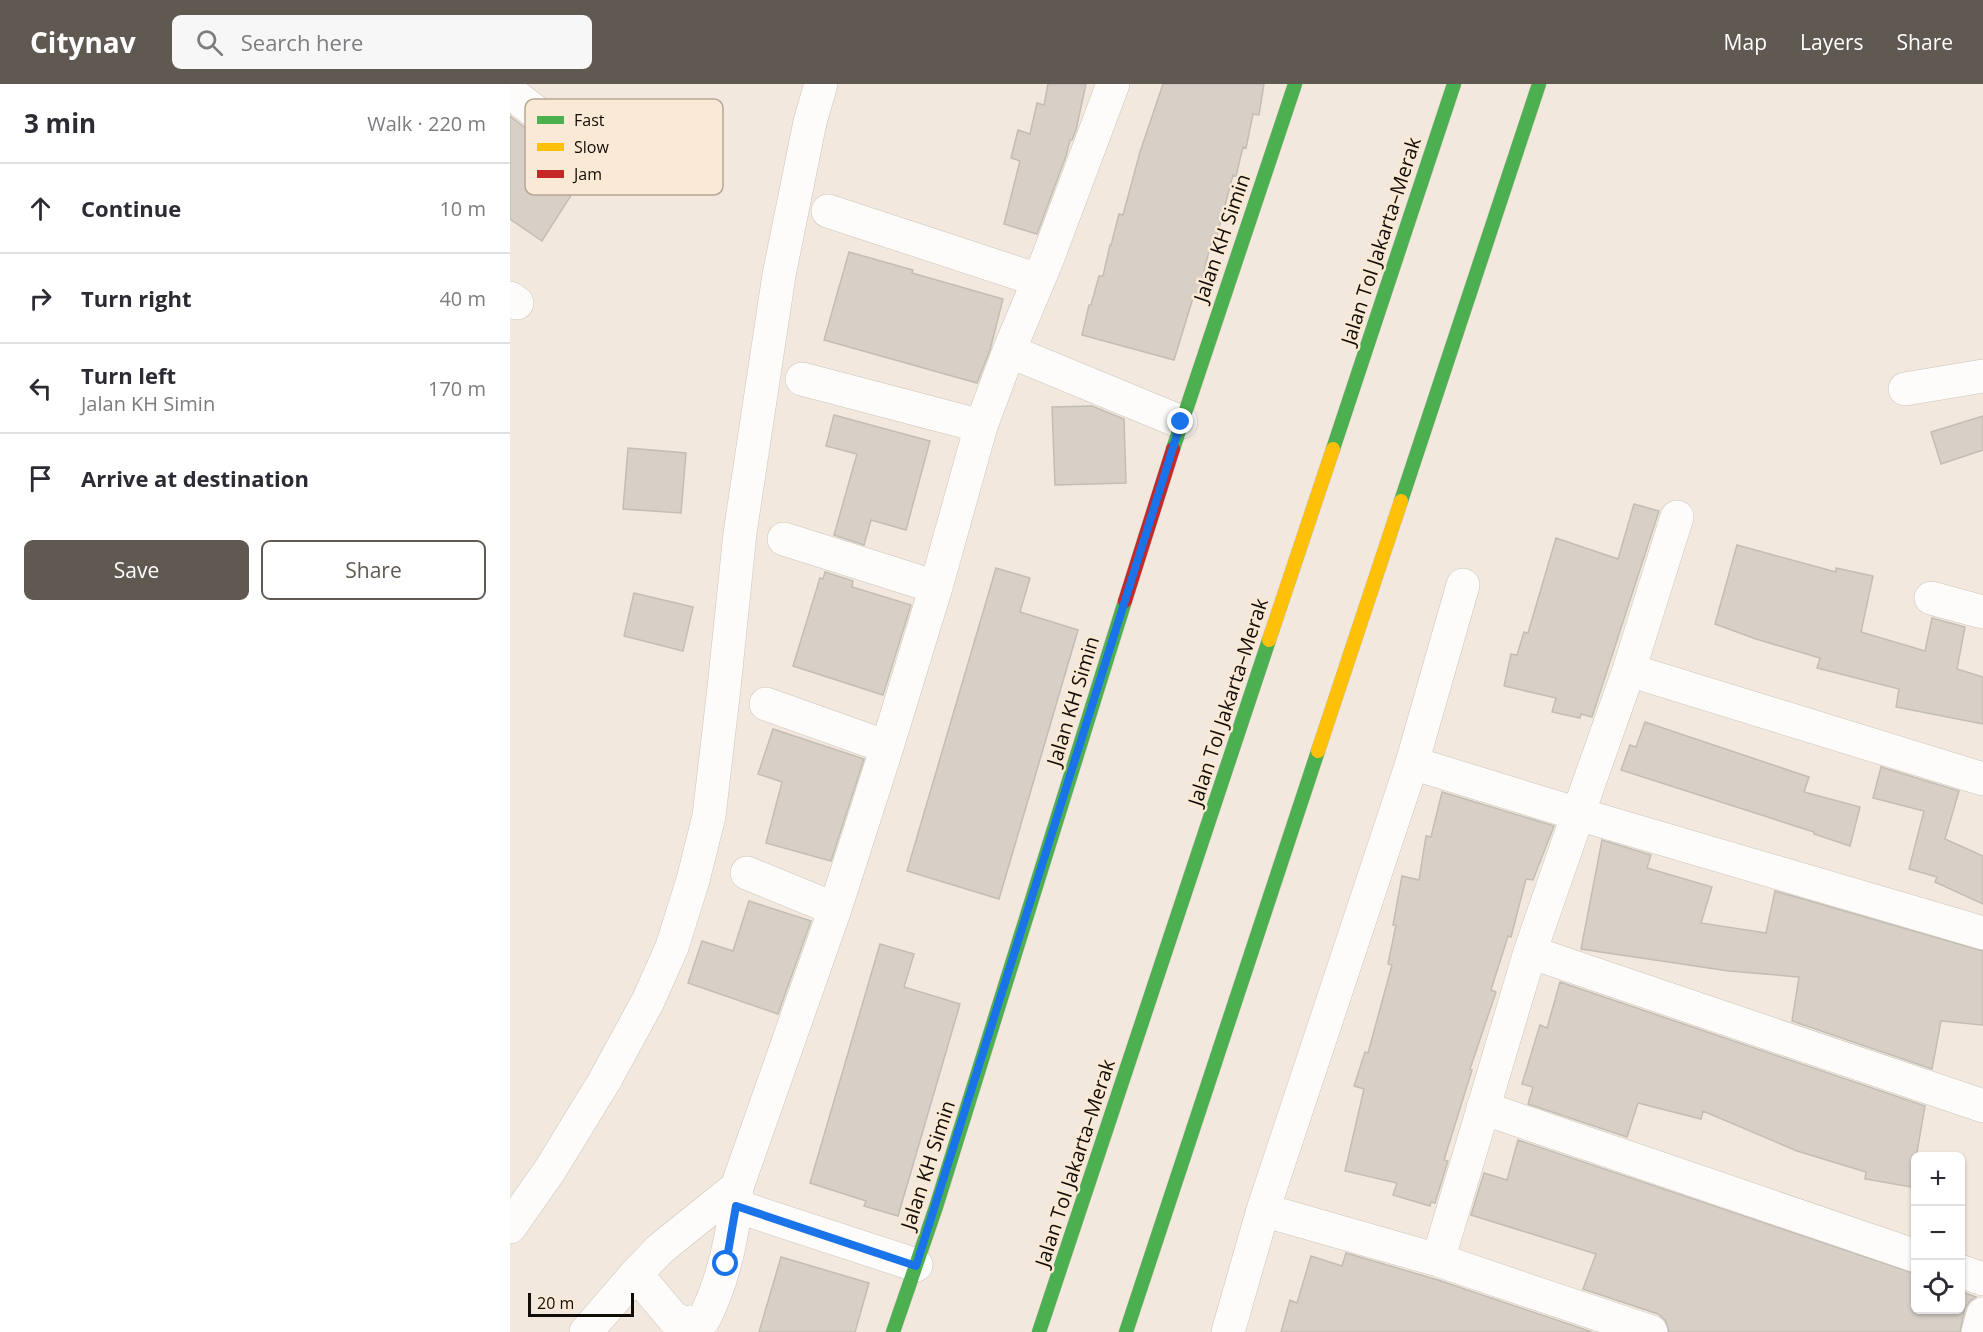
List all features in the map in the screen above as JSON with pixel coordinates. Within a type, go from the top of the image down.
[{"type":"main road","name":"Jalan KH Simin","points":[[893,1332],[916,1266],[1181,422],[1295,84]]},
{"type":"main road","name":"Jalan Tol Jakarta–Merak","points":[[1039,1332],[1454,84]]},
{"type":"main road","points":[[1126,1332],[1539,84]]},
{"type":"street","points":[[510,1227],[550,1170],[606,1080],[648,1001],[672,947],[693,880],[709,816],[740,533],[778,275],[810,122],[821,84]]},
{"type":"street","points":[[636,1274],[674,1319],[689,1324],[704,1319],[716,1296],[726,1264],[736,1196],[835,909],[887,747],[936,587],[981,426],[1113,84]]},
{"type":"street","points":[[510,92],[525,104]]},
{"type":"street","points":[[828,211],[1038,280]]},
{"type":"street","points":[[1009,351],[1181,422]]},
{"type":"street","points":[[1905,389],[1983,376]]},
{"type":"street","points":[[802,379],[981,426]]},
{"type":"street","points":[[1438,1260],[1530,952],[1629,670],[1677,517]]},
{"type":"street","points":[[784,539],[936,587]]},
{"type":"street","points":[[1228,1332],[1263,1210],[1412,763],[1463,585]]},
{"type":"street","points":[[1931,598],[1983,612]]},
{"type":"street","points":[[1629,670],[1983,778]]},
{"type":"street","points":[[766,704],[887,747]]},
{"type":"street","points":[[1412,763],[1983,933]]},
{"type":"street","points":[[747,873],[835,909]]},
{"type":"street","points":[[1530,952],[1983,1106]]},
{"type":"street","points":[[1483,1108],[1911,1254]]},
{"type":"street","points":[[736,1196],[916,1266]]},
{"type":"street","points":[[586,1332],[660,1249],[736,1196]]},
{"type":"street","points":[[1263,1210],[1438,1260],[1651,1332]]},
{"type":"street","points":[[1965,1273],[1983,1279]]},
{"type":"street","points":[[1978,1332],[1983,1314]]},
{"type":"building","points":[[1048,84],[1086,84],[1076,130],[1070,140],[1037,234],[1004,224],[1020,161],[1011,158],[1018,130],[1030,134],[1037,103],[1044,105]]},
{"type":"building","points":[[1163,84],[1264,84],[1259,115],[1253,114],[1246,148],[1243,147],[1236,176],[1233,175],[1217,236],[1213,235],[1197,299],[1193,298],[1174,360],[1082,335],[1089,305],[1091,305],[1099,276],[1103,276],[1119,214],[1123,215],[1140,152]]},
{"type":"building","points":[[510,116],[525,128],[525,195],[571,195],[542,241],[510,219]]},
{"type":"building","points":[[849,252],[1003,299],[990,350],[977,383],[824,340]]},
{"type":"building","points":[[1092,406],[1124,419],[1126,483],[1055,485],[1052,407]]},
{"type":"building","points":[[834,415],[930,441],[906,530],[871,520],[864,545],[834,535],[857,454],[826,446]]},
{"type":"building","points":[[1983,416],[1983,450],[1941,464],[1931,432]]},
{"type":"building","points":[[628,448],[686,453],[681,513],[623,509]]},
{"type":"building","points":[[1634,504],[1659,511],[1592,717],[1581,714],[1580,718],[1552,712],[1556,698],[1504,686],[1511,654],[1517,655],[1524,632],[1528,633],[1556,538],[1618,559]]},
{"type":"building","points":[[1737,545],[1836,572],[1836,568],[1873,576],[1861,632],[1925,651],[1932,618],[1965,627],[1957,669],[1983,677],[1983,724],[1896,707],[1899,689],[1817,668],[1820,658],[1715,624]]},
{"type":"building","points":[[996,568],[1030,578],[1020,612],[1078,630],[999,899],[907,871]]},
{"type":"building","points":[[825,572],[853,581],[852,587],[911,605],[883,695],[793,666],[820,578],[823,579]]},
{"type":"building","points":[[634,593],[693,607],[683,651],[624,636]]},
{"type":"building","points":[[1645,722],[1809,777],[1804,792],[1860,807],[1850,846],[1814,834],[1814,832],[1621,770],[1630,745],[1636,747]]},
{"type":"building","points":[[773,729],[864,759],[831,861],[766,843],[782,782],[758,774]]},
{"type":"building","points":[[1881,767],[1959,791],[1945,839],[1983,856],[1983,904],[1935,882],[1937,877],[1909,869],[1924,811],[1873,798]]},
{"type":"building","points":[[1442,792],[1554,826],[1533,880],[1526,879],[1511,937],[1508,936],[1491,990],[1496,992],[1470,1069],[1472,1070],[1444,1160],[1448,1161],[1435,1203],[1431,1202],[1430,1206],[1393,1195],[1397,1183],[1345,1171],[1364,1089],[1354,1086],[1365,1052],[1368,1053],[1392,965],[1388,964],[1402,876],[1419,880],[1426,836],[1431,837]]},
{"type":"building","points":[[1602,840],[1651,855],[1647,868],[1712,887],[1701,923],[1766,933],[1775,891],[1983,951],[1983,1025],[1941,1021],[1932,1069],[1792,1021],[1799,977],[1729,971],[1581,949]]},
{"type":"building","points":[[749,901],[811,921],[778,1014],[688,983],[702,941],[733,951]]},
{"type":"building","points":[[880,944],[914,954],[904,987],[960,1004],[898,1216],[864,1206],[866,1201],[810,1183]]},
{"type":"building","points":[[1560,982],[1925,1106],[1917,1152],[1911,1152],[1911,1187],[1865,1179],[1866,1172],[1797,1151],[1703,1111],[1701,1119],[1638,1103],[1627,1137],[1528,1104],[1533,1087],[1522,1084],[1540,1025],[1547,1028]]},
{"type":"building","points":[[1518,1140],[1911,1272],[1911,1314],[1964,1314],[1960,1332],[1669,1332],[1665,1320],[1658,1314],[1583,1289],[1596,1254],[1471,1215],[1484,1173],[1507,1180]]},
{"type":"building","points":[[1346,1253],[1438,1280],[1592,1332],[1281,1332],[1290,1300],[1297,1303],[1311,1256],[1342,1266]]},
{"type":"building","points":[[781,1257],[869,1283],[855,1332],[759,1332]]},
{"type":"building","points":[[1965,1293],[1976,1297],[1965,1308]]},
{"type":"traffic: fast","points":[[1173,449],[1295,84]]},
{"type":"traffic: fast","points":[[1333,449],[1454,84]]},
{"type":"traffic: fast","points":[[1401,501],[1539,84]]},
{"type":"traffic: fast","points":[[893,1332],[936,1207],[1125,601]]},
{"type":"traffic: fast","points":[[1039,1332],[1269,640]]},
{"type":"traffic: fast","points":[[1126,1332],[1318,751]]},
{"type":"traffic: slow","points":[[1269,640],[1333,449]]},
{"type":"traffic: slow","points":[[1318,751],[1401,501]]},
{"type":"traffic: jam","points":[[1125,601],[1173,449]]},
{"type":"route","points":[[726,1264],[736,1206],[916,1266],[1181,422]]}]
